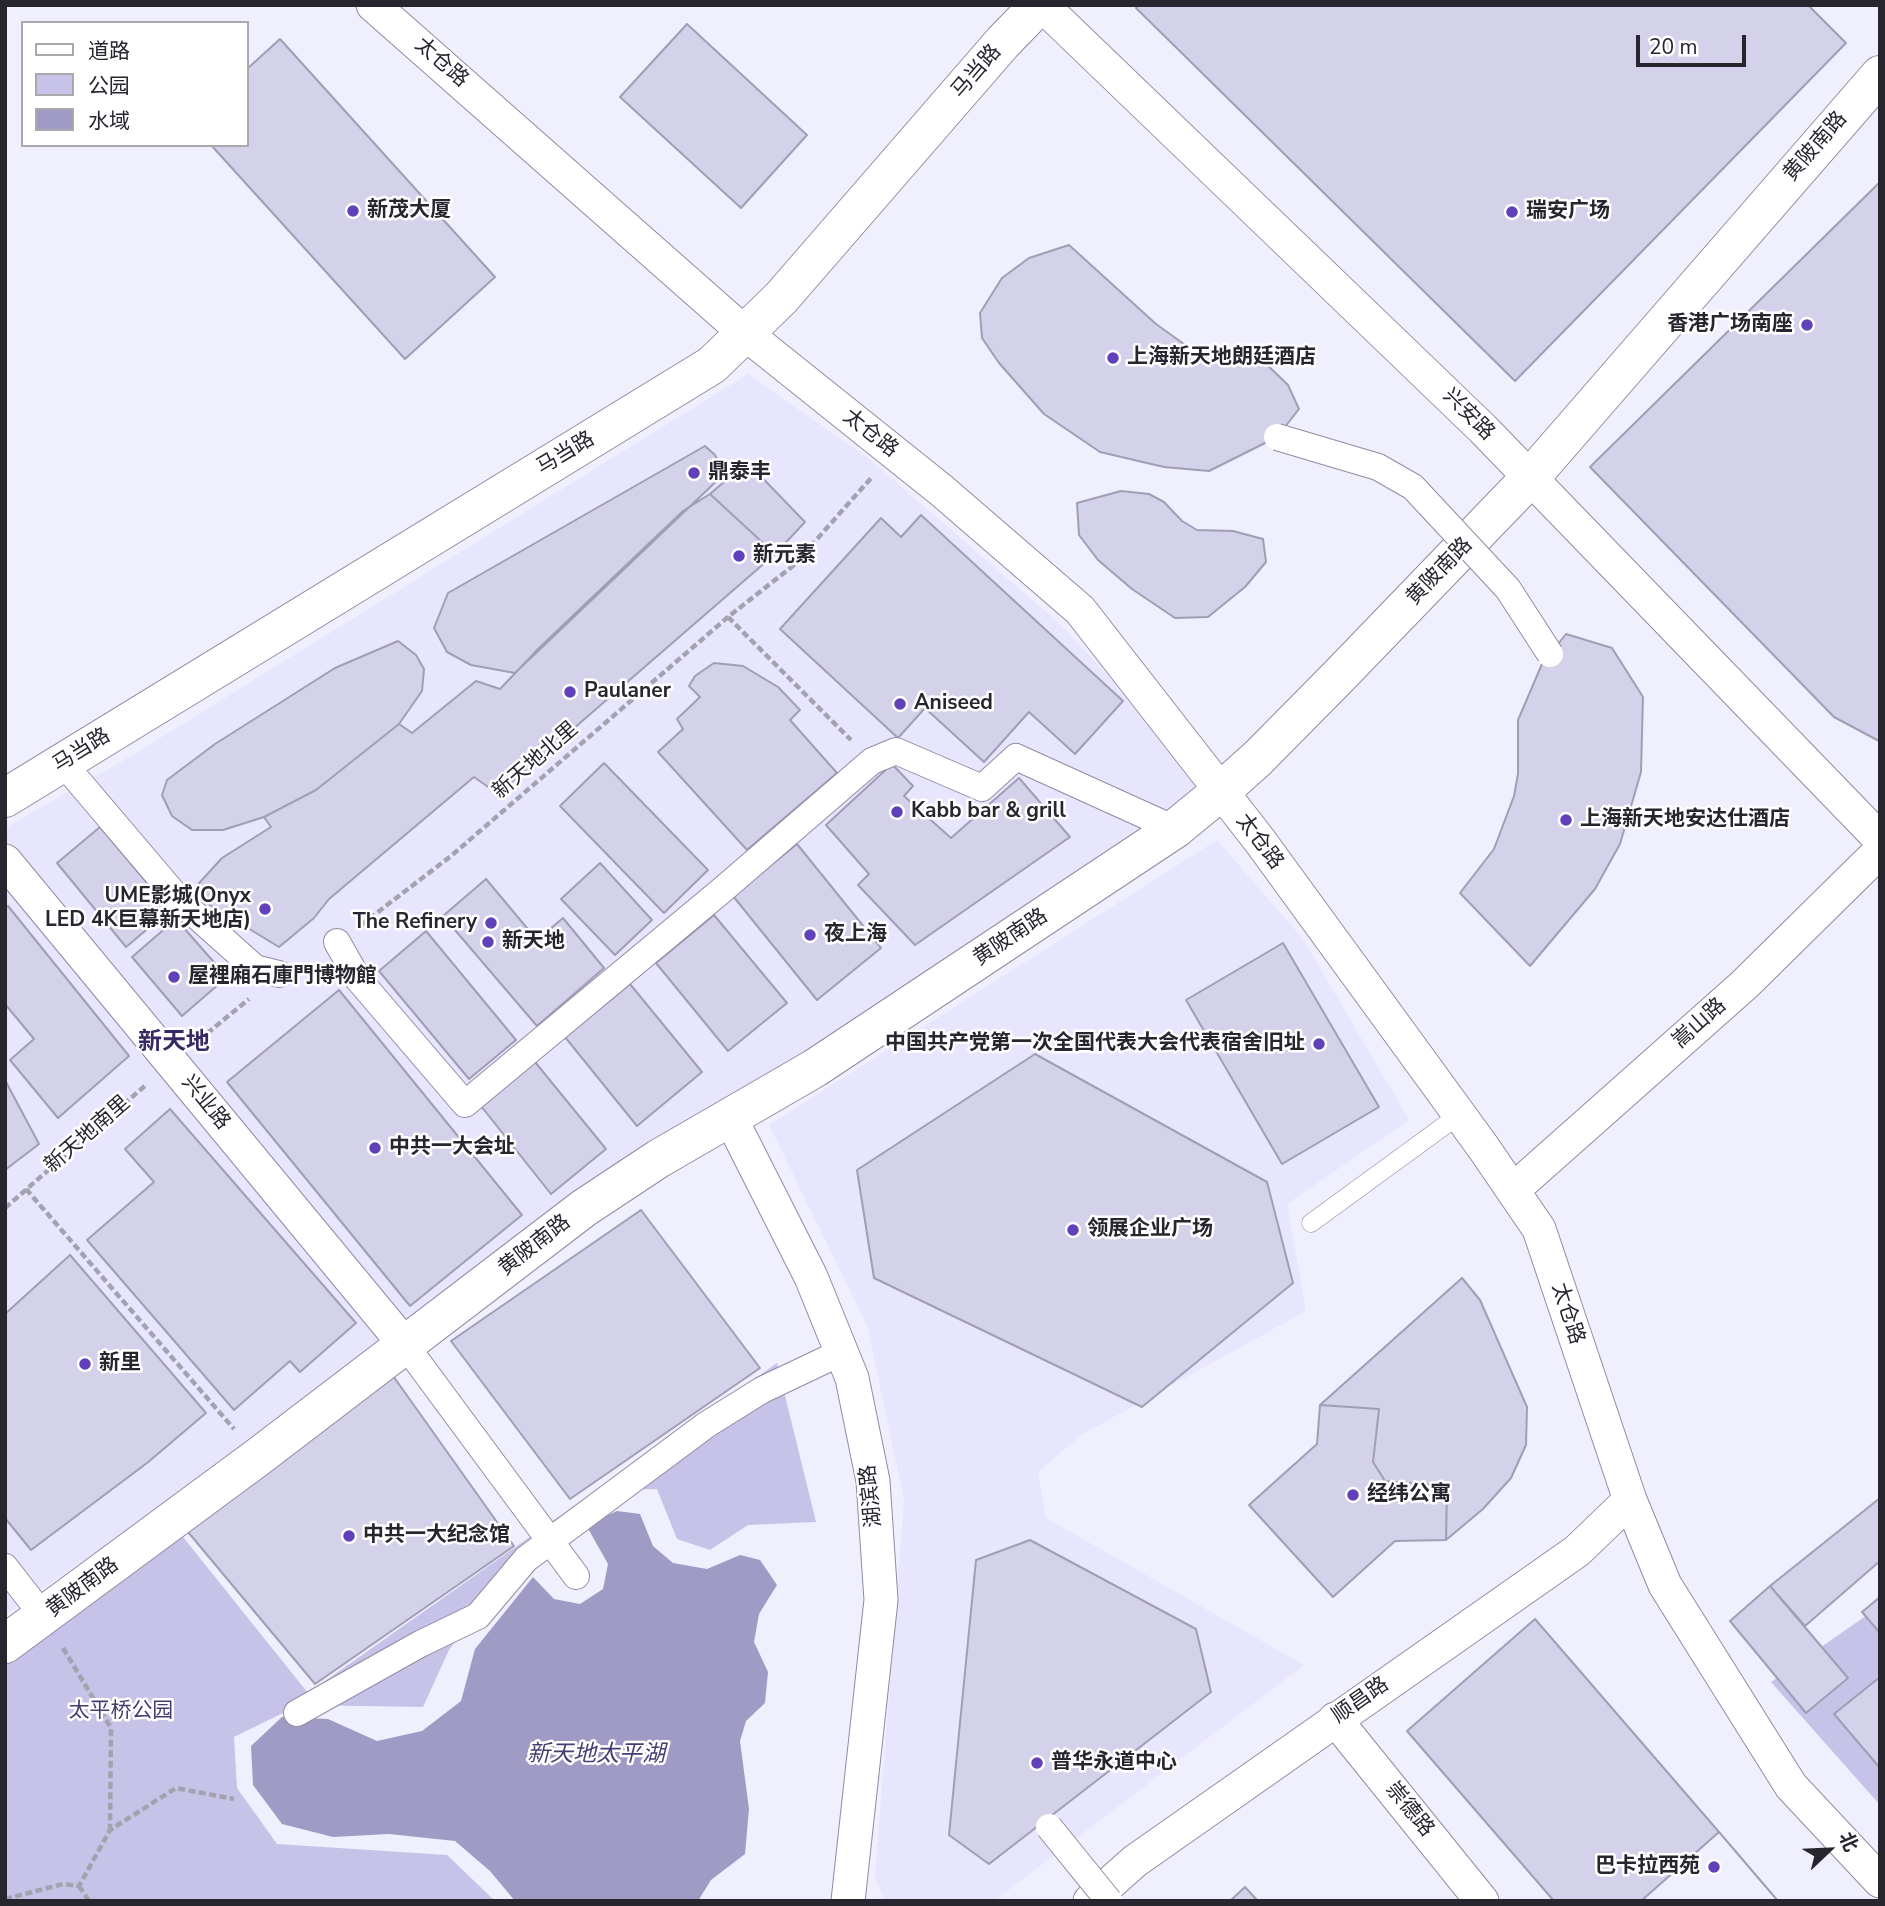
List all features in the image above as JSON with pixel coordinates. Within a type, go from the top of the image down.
[{"type":"street","name":"太仓路","points":[[373,5],[746,334],[894,452],[1080,610],[1259,841],[1539,1229],[1630,1500],[1665,1585],[1791,1786],[1880,1881]]},
{"type":"street","name":"马当路","points":[[5,798],[712,365],[781,298],[1003,42],[1041,5]]},
{"type":"street","name":"兴安路","points":[[1041,5],[1531,478],[1880,839]]},
{"type":"street","name":"黄陂南路","points":[[5,1644],[406,1346],[584,1208],[658,1159],[815,1068],[1175,829],[1220,792],[1258,758],[1531,478],[1880,75]]},
{"type":"street","points":[[1277,437],[1378,467],[1413,486],[1508,589],[1550,653]]},
{"type":"street","points":[[337,943],[358,978],[465,1104],[872,761],[896,751],[982,788],[1016,757],[1175,829]]},
{"type":"street","points":[[63,763],[181,902],[255,968],[279,974]]},
{"type":"street","name":"嵩山路","points":[[1513,1190],[1744,985],[1880,851]]},
{"type":"street","name":"兴业路","points":[[5,861],[406,1346]]},
{"type":"street","name":"湖滨路","points":[[730,1117],[811,1277],[842,1352],[852,1378],[873,1482],[881,1600],[848,1901]]},
{"type":"street","points":[[406,1346],[576,1576]]},
{"type":"street","points":[[297,1713],[420,1644],[478,1616],[526,1559],[706,1425],[762,1390],[842,1352]]},
{"type":"street","name":"顺昌路","points":[[1100,1898],[1135,1861],[1577,1551],[1630,1500]]},
{"type":"street","points":[[5,1567],[44,1617]]},
{"type":"street","name":"崇德路","points":[[1335,1719],[1482,1901]]},
{"type":"street","points":[[1049,1827],[1100,1898]]},
{"type":"lane","points":[[1311,1223],[1459,1115]]},
{"type":"path","name":"新天地北里","points":[[337,943],[451,856],[728,617],[794,565],[894,452]]},
{"type":"path","points":[[728,617],[872,761]]},
{"type":"path","points":[[172,1062],[279,974]]},
{"type":"path","name":"新天地南里","points":[[5,1208],[172,1062]]},
{"type":"path","points":[[26,1189],[258,1457]]},
{"type":"path","points":[[44,1617],[111,1728],[110,1830],[79,1886]]},
{"type":"path","points":[[110,1830],[176,1788],[234,1799]]},
{"type":"path","points":[[5,1899],[63,1884],[79,1886],[89,1901]]},
{"type":"shaded area","name":"新天地","points":[[748,374],[868,458],[1060,624],[1103,670],[1197,789],[802,1056],[5,1615],[5,828],[131,756]]},
{"type":"shaded area","name":"领展企业广场","points":[[1217,840],[1303,939],[1409,1120],[1287,1204],[1306,1311],[1081,1435],[1038,1472],[1046,1518],[1304,1665],[994,1901],[884,1901],[875,1876],[904,1500],[867,1325],[769,1125]]},
{"type":"green space","name":"太平桥公园","points":[[777,1363],[816,1522],[748,1525],[710,1550],[677,1539],[657,1489],[607,1490],[511,1563],[449,1650],[423,1707],[299,1705],[234,1737],[237,1788],[277,1844],[447,1855],[495,1901],[5,1901],[5,1652],[175,1527],[308,1693]]},
{"type":"green space","points":[[1880,1606],[1880,1805],[1771,1682]]},
{"type":"water","name":"新天地太平湖","points":[[617,1511],[640,1514],[653,1546],[673,1563],[707,1569],[740,1555],[760,1560],[777,1585],[759,1614],[754,1642],[768,1672],[765,1703],[746,1721],[740,1741],[749,1809],[745,1854],[711,1880],[698,1901],[515,1901],[490,1871],[455,1841],[389,1834],[333,1837],[282,1824],[253,1785],[251,1746],[282,1717],[328,1719],[377,1741],[422,1731],[461,1701],[475,1649],[533,1577],[554,1599],[580,1604],[603,1589],[608,1564],[586,1525]]},
{"type":"building","name":"瑞安广场","points":[[1138,5],[1808,5],[1846,43],[1515,381],[1136,8]]},
{"type":"building","points":[[687,24],[807,135],[741,208],[620,97]]},
{"type":"building","name":"新茂大厦","points":[[280,39],[495,277],[405,359],[213,147],[248,147],[248,68]]},
{"type":"building","name":"香港广场南座","points":[[1880,182],[1879,741],[1834,717],[1590,467]]},
{"type":"building","name":"上海新天地朗廷酒店","points":[[1069,245],[1156,324],[1202,357],[1261,359],[1288,385],[1299,409],[1277,437],[1209,471],[1164,467],[1100,452],[1044,414],[999,363],[982,338],[980,313],[1002,278],[1029,258]]},
{"type":"building","points":[[705,446],[715,455],[724,474],[515,673],[471,665],[447,652],[434,628],[448,593]]},
{"type":"building","points":[[747,462],[805,522],[775,554],[710,494]]},
{"type":"building","points":[[1121,491],[1149,494],[1164,502],[1182,521],[1197,530],[1233,531],[1263,539],[1266,562],[1245,587],[1208,617],[1175,618],[1132,589],[1098,560],[1079,535],[1077,503]]},
{"type":"building","points":[[710,494],[775,554],[498,794],[474,777],[329,899],[314,918],[279,947],[190,893],[222,858],[271,827],[264,817],[316,790],[399,724],[412,733],[476,681],[500,689],[539,648],[683,511]]},
{"type":"building","points":[[921,515],[1123,701],[1075,754],[1029,712],[984,762],[925,708],[898,738],[780,629],[881,518],[901,537]]},
{"type":"building","name":"上海新天地安达仕酒店","points":[[1566,634],[1612,648],[1643,697],[1641,772],[1620,844],[1595,889],[1530,966],[1460,893],[1494,849],[1514,796],[1518,774],[1518,720],[1542,664]]},
{"type":"building","points":[[398,641],[416,655],[424,669],[422,691],[399,724],[316,790],[264,817],[223,830],[192,830],[172,816],[162,795],[167,780],[215,744],[335,668]]},
{"type":"building","points":[[714,663],[743,666],[778,687],[800,710],[790,720],[837,773],[747,850],[658,752],[683,729],[677,719],[700,697],[689,686],[695,676]]},
{"type":"building","points":[[604,763],[708,870],[664,913],[560,806]]},
{"type":"building","points":[[892,764],[913,786],[904,796],[951,838],[1019,778],[1070,837],[915,945],[858,885],[869,874],[826,825]]},
{"type":"building","points":[[100,827],[170,910],[126,947],[57,863]]},
{"type":"building","points":[[797,844],[881,948],[817,1000],[733,896]]},
{"type":"building","points":[[600,863],[652,920],[615,955],[561,899]]},
{"type":"building","points":[[486,879],[537,940],[563,918],[604,968],[537,1026],[443,916]]},
{"type":"building","points":[[8,906],[129,1056],[58,1118],[10,1060],[34,1039],[5,1004],[5,908]]},
{"type":"building","points":[[714,915],[787,1003],[728,1051],[656,963]]},
{"type":"building","points":[[176,919],[227,977],[182,1016],[132,957]]},
{"type":"building","points":[[426,931],[516,1040],[469,1079],[379,971]]},
{"type":"building","points":[[1283,943],[1379,1107],[1282,1164],[1186,1000]]},
{"type":"building","points":[[630,984],[702,1072],[637,1126],[565,1037]]},
{"type":"building","name":"中共一大会址","points":[[339,990],[522,1215],[410,1306],[227,1082]]},
{"type":"building","name":"领展企业广场","points":[[1035,1054],[1267,1182],[1293,1283],[1142,1407],[874,1278],[857,1170]]},
{"type":"building","points":[[535,1062],[606,1149],[551,1194],[481,1106]]},
{"type":"building","points":[[5,1080],[39,1144],[5,1170]]},
{"type":"building","points":[[170,1109],[356,1323],[300,1372],[290,1361],[234,1410],[87,1240],[154,1182],[125,1149]]},
{"type":"building","points":[[641,1210],[760,1368],[570,1499],[451,1341]]},
{"type":"building","name":"新里","points":[[70,1255],[206,1413],[147,1463],[31,1550],[5,1518],[5,1314]]},
{"type":"building","points":[[1462,1278],[1480,1300],[1527,1407],[1526,1445],[1511,1478],[1483,1509],[1446,1540],[1447,1486],[1385,1481],[1373,1462],[1379,1409],[1320,1405]]},
{"type":"building","name":"中共一大纪念馆","points":[[391,1373],[514,1546],[315,1684],[183,1526]]},
{"type":"building","name":"经纬公寓","points":[[1320,1405],[1379,1409],[1373,1462],[1385,1481],[1447,1486],[1446,1540],[1395,1541],[1333,1597],[1249,1505],[1317,1444]]},
{"type":"building","points":[[1880,1498],[1880,1561],[1805,1626],[1770,1586]]},
{"type":"building","name":"普华永道中心","points":[[1030,1540],[1196,1629],[1211,1692],[989,1864],[949,1835],[976,1560]]},
{"type":"building","points":[[1770,1586],[1848,1678],[1806,1713],[1730,1621]]},
{"type":"building","points":[[1880,1597],[1880,1633],[1862,1612]]},
{"type":"building","points":[[1535,1619],[1778,1901],[1554,1901],[1407,1731]]},
{"type":"building","points":[[1880,1677],[1880,1768],[1834,1714]]},
{"type":"building","name":"巴卡拉西苑","points":[[1719,1832],[1778,1901],[1641,1901]]},
{"type":"building","points":[[1245,1887],[1258,1901],[1230,1901]]},
{"type":"place","name":"新茂大厦","points":[[353,211]]},
{"type":"place","name":"瑞安广场","points":[[1512,212]]},
{"type":"place","name":"香港广场南座","points":[[1807,325]]},
{"type":"place","name":"上海新天地朗廷酒店","points":[[1113,358]]},
{"type":"place","name":"鼎泰丰","points":[[694,473]]},
{"type":"place","name":"新元素","points":[[739,556]]},
{"type":"place","name":"Paulaner","points":[[570,692]]},
{"type":"place","name":"Aniseed","points":[[900,704]]},
{"type":"place","name":"Kabb bar & grill","points":[[897,812]]},
{"type":"place","name":"上海新天地安达仕酒店","points":[[1566,820]]},
{"type":"place","name":"UME影城(Onyx LED 4K巨幕新天地店)","points":[[265,909]]},
{"type":"place","name":"The Refinery","points":[[491,923]]},
{"type":"place","name":"夜上海","points":[[810,935]]},
{"type":"place","name":"新天地","points":[[488,942]]},
{"type":"place","name":"屋裡廂石庫門博物館","points":[[174,977]]},
{"type":"place","name":"中国共产党第一次全国代表大会代表宿舍旧址","points":[[1319,1044]]},
{"type":"place","name":"中共一大会址","points":[[375,1148]]},
{"type":"place","name":"领展企业广场","points":[[1073,1230]]},
{"type":"place","name":"新里","points":[[85,1364]]},
{"type":"place","name":"经纬公寓","points":[[1353,1495]]},
{"type":"place","name":"中共一大纪念馆","points":[[349,1536]]},
{"type":"place","name":"普华永道中心","points":[[1037,1763]]},
{"type":"place","name":"巴卡拉西苑","points":[[1714,1867]]},
{"type":"district","name":"新天地","points":[[174,1043]]}]
